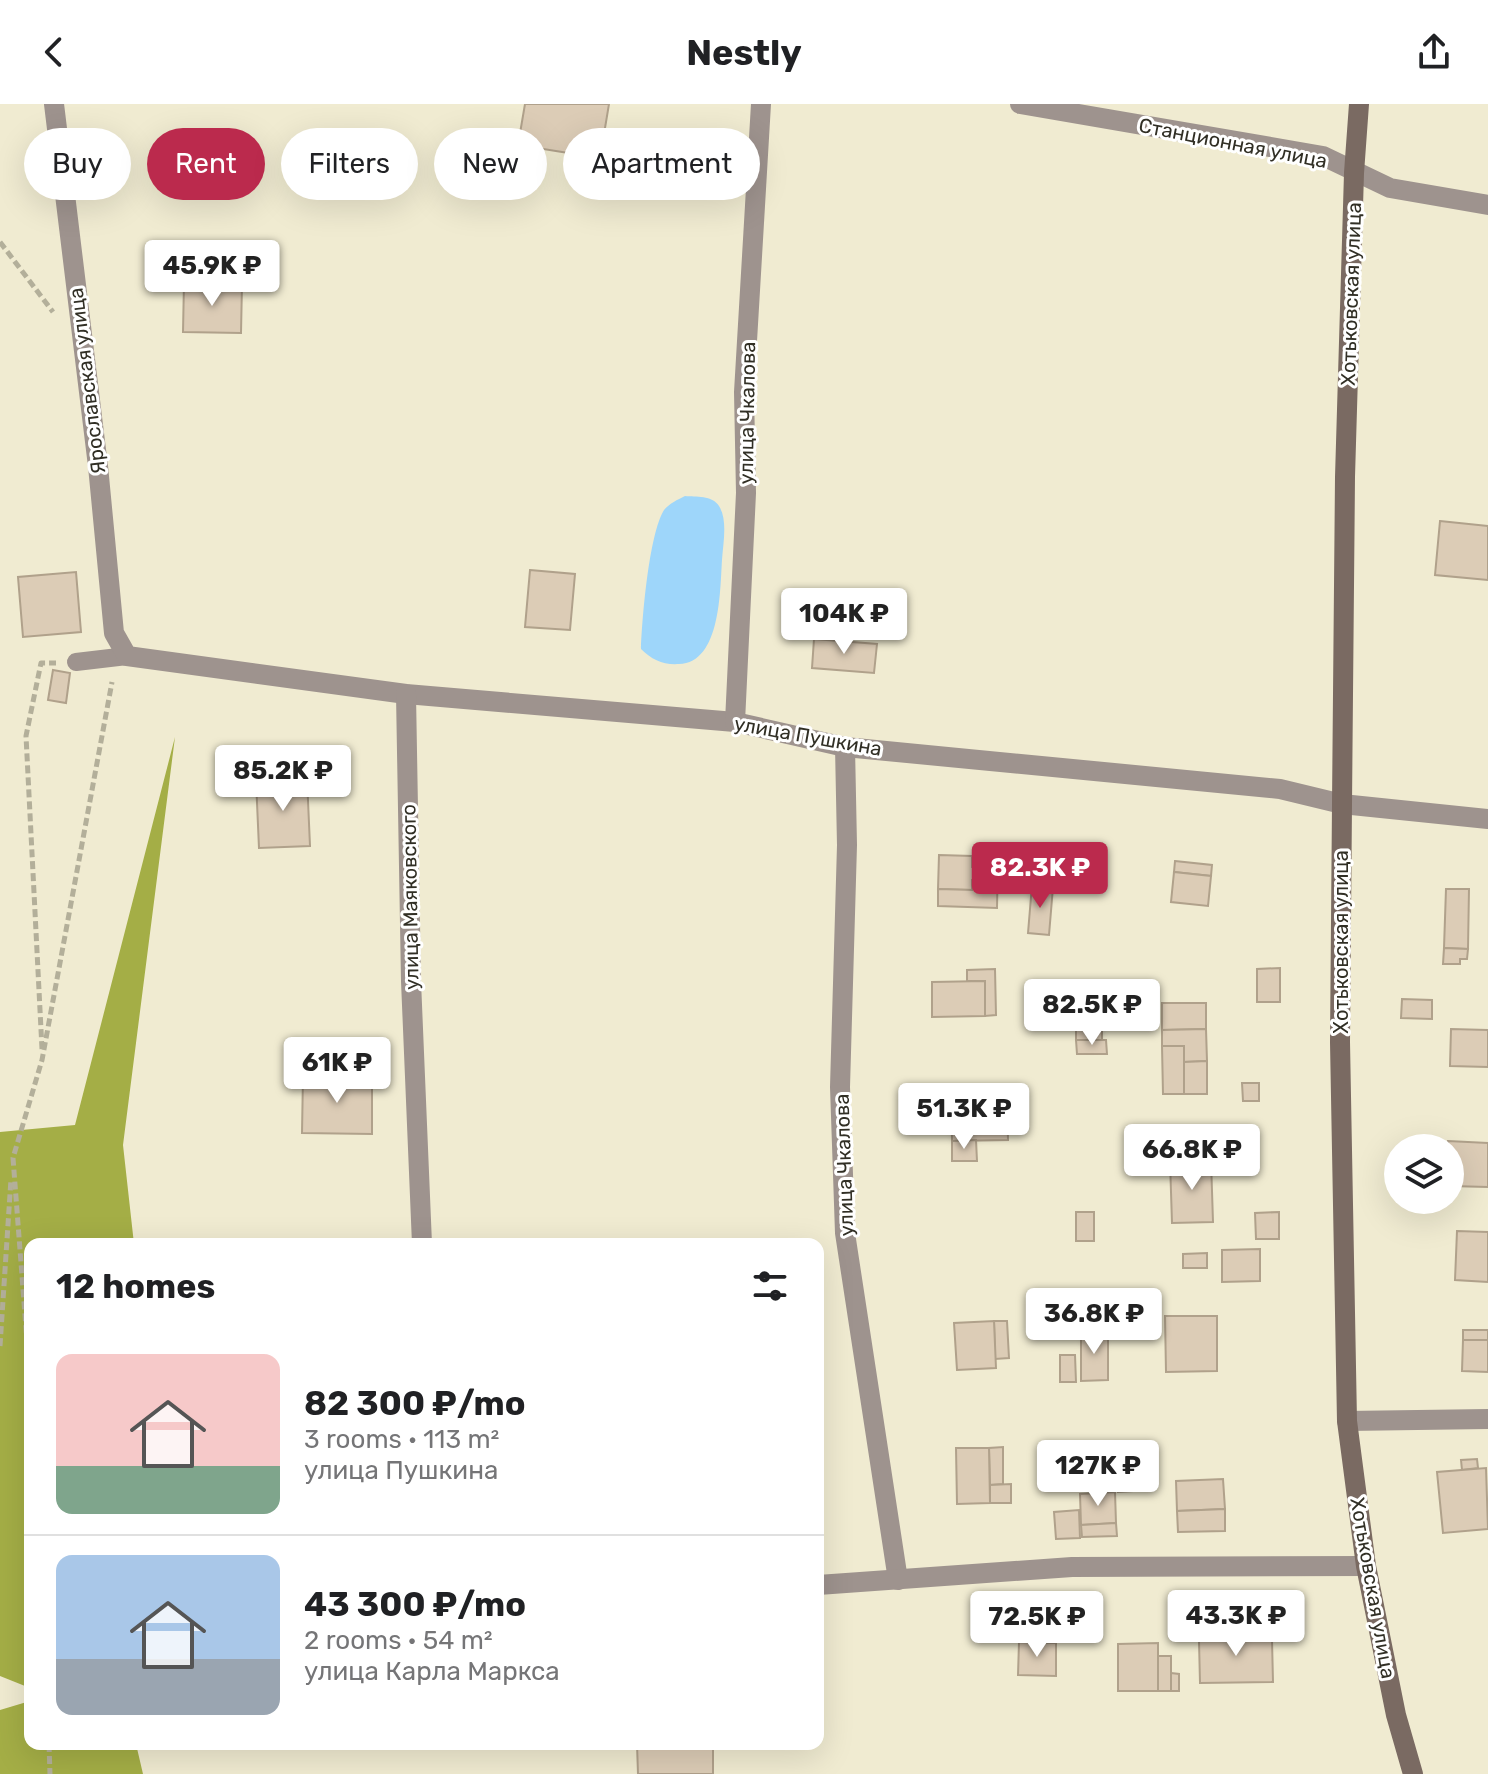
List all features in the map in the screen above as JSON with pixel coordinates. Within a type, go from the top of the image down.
[{"type":"main road","name":"Хотьковская улица","points":[[1359,104],[1354,173],[1345,477],[1342,804],[1340,1042],[1347,1421],[1366,1566],[1396,1715],[1413,1774]]},
{"type":"street","name":"Ярославская улица","points":[[54,104],[98,466],[114,633],[127,656]]},
{"type":"street","name":"улица Чкалова","points":[[735,722],[746,493],[744,392],[761,104]]},
{"type":"street","name":"Станционная улица","points":[[1020,104],[1323,156],[1390,188],[1488,205]]},
{"type":"street","name":"улица Пушкина","points":[[127,656],[406,694],[735,722],[845,747],[1280,789],[1342,804],[1488,819]]},
{"type":"street","name":"улица Маяковского","points":[[406,694],[411,981],[422,1238]]},
{"type":"street","name":"улица Чкалова","points":[[845,747],[847,845],[840,1087],[845,1233],[898,1580]]},
{"type":"street","points":[[1347,1421],[1488,1419]]},
{"type":"street","points":[[824,1585],[1072,1567],[1366,1566]]},
{"type":"lane","points":[[76,662],[127,656]]},
{"type":"path","points":[[0,242],[56,316]]},
{"type":"path","points":[[0,1346],[13,1158],[42,1060],[110,684],[127,656]]},
{"type":"path","points":[[42,1060],[26,736],[41,663],[76,662]]},
{"type":"path","points":[[13,1158],[24,1302]]},
{"type":"path","points":[[49,1750],[50,1774]]},
{"type":"green space","points":[[175,737],[123,1145],[133,1238],[24,1238],[24,1686],[0,1676],[0,1132],[75,1125]]},
{"type":"green space","points":[[24,1703],[24,1750],[137,1750],[143,1774],[0,1774],[0,1710]]},
{"type":"water","points":[[685,496],[712,500],[722,512],[724,540],[719,605],[711,638],[703,651],[693,660],[668,664],[641,649],[647,577],[654,538],[664,510]]},
{"type":"building","points":[[525,104],[609,104],[605,128],[563,128],[563,152],[547,150],[547,128],[521,128]]},
{"type":"building","points":[[184,282],[242,284],[241,333],[183,332]]},
{"type":"building","points":[[1440,521],[1488,526],[1488,580],[1435,575]]},
{"type":"building","points":[[530,570],[575,574],[570,630],[525,627]]},
{"type":"building","points":[[76,572],[81,632],[23,637],[18,577]]},
{"type":"building","points":[[814,639],[877,644],[874,673],[812,668]]},
{"type":"building","points":[[53,670],[70,673],[66,703],[48,700]]},
{"type":"building","points":[[307,778],[310,846],[259,848],[256,780]]},
{"type":"building","points":[[939,855],[972,856],[972,867],[979,868],[978,880],[972,880],[972,890],[938,889]]},
{"type":"building","points":[[972,856],[998,857],[997,908],[938,906],[938,889],[972,890],[972,880],[978,880],[979,868],[972,867]]},
{"type":"building","points":[[1175,861],[1212,865],[1211,876],[1174,872]]},
{"type":"building","points":[[1174,872],[1211,876],[1208,906],[1171,902]]},
{"type":"building","points":[[1032,885],[1053,887],[1049,935],[1028,933]]},
{"type":"building","points":[[1446,889],[1469,889],[1468,949],[1444,948]]},
{"type":"building","points":[[1444,948],[1468,949],[1467,959],[1460,959],[1460,964],[1443,964]]},
{"type":"building","points":[[1280,968],[1280,1002],[1257,1002],[1257,969]]},
{"type":"building","points":[[995,969],[996,1015],[985,1016],[985,981],[967,981],[967,970]]},
{"type":"building","points":[[985,981],[985,1016],[932,1017],[932,982]]},
{"type":"building","points":[[1402,999],[1432,1000],[1432,1019],[1401,1018]]},
{"type":"building","points":[[1162,1003],[1206,1003],[1206,1029],[1162,1030]]},
{"type":"building","points":[[1076,1012],[1102,1012],[1102,1040],[1076,1040]]},
{"type":"building","points":[[1206,1029],[1207,1061],[1184,1062],[1184,1046],[1162,1046],[1162,1030]]},
{"type":"building","points":[[1451,1029],[1488,1030],[1488,1067],[1450,1066]]},
{"type":"building","points":[[1076,1040],[1106,1040],[1107,1054],[1077,1054]]},
{"type":"building","points":[[1162,1046],[1184,1046],[1184,1094],[1163,1094]]},
{"type":"building","points":[[1207,1061],[1207,1094],[1184,1094],[1184,1062]]},
{"type":"building","points":[[303,1076],[372,1077],[372,1134],[302,1133]]},
{"type":"building","points":[[1242,1083],[1259,1083],[1259,1101],[1243,1101]]},
{"type":"building","points":[[1007,1095],[1008,1140],[952,1141],[951,1096]]},
{"type":"building","points":[[976,1140],[977,1161],[952,1161],[952,1141]]},
{"type":"building","points":[[1211,1142],[1211,1160],[1170,1161],[1170,1143]]},
{"type":"building","points":[[1464,1142],[1488,1143],[1488,1187],[1464,1186]]},
{"type":"building","points":[[1211,1160],[1213,1222],[1172,1223],[1170,1161]]},
{"type":"building","points":[[1076,1212],[1094,1212],[1094,1241],[1076,1241]]},
{"type":"building","points":[[1279,1212],[1279,1239],[1256,1239],[1255,1213]]},
{"type":"building","points":[[1457,1231],[1488,1232],[1488,1282],[1455,1280]]},
{"type":"building","points":[[1260,1249],[1260,1281],[1222,1282],[1222,1250]]},
{"type":"building","points":[[1207,1253],[1207,1268],[1183,1268],[1183,1254]]},
{"type":"building","points":[[1165,1316],[1217,1316],[1217,1371],[1166,1372]]},
{"type":"building","points":[[994,1321],[1007,1321],[1009,1358],[995,1359]]},
{"type":"building","points":[[994,1321],[996,1368],[957,1370],[954,1323]]},
{"type":"building","points":[[1463,1330],[1488,1330],[1488,1340],[1463,1340]]},
{"type":"building","points":[[1081,1331],[1108,1331],[1108,1380],[1081,1381]]},
{"type":"building","points":[[1463,1340],[1488,1340],[1488,1372],[1462,1371]]},
{"type":"building","points":[[1060,1355],[1075,1355],[1076,1382],[1060,1382]]},
{"type":"building","points":[[1003,1447],[1003,1484],[990,1485],[989,1448]]},
{"type":"building","points":[[956,1448],[989,1448],[990,1503],[957,1504]]},
{"type":"building","points":[[1477,1459],[1478,1468],[1462,1470],[1461,1460]]},
{"type":"building","points":[[1486,1468],[1488,1529],[1443,1533],[1437,1472]]},
{"type":"building","points":[[1149,1476],[1149,1490],[1118,1492],[1118,1478]]},
{"type":"building","points":[[1223,1479],[1225,1509],[1177,1511],[1176,1481]]},
{"type":"building","points":[[1011,1484],[1011,1503],[990,1503],[990,1485]]},
{"type":"building","points":[[1115,1492],[1116,1523],[1081,1525],[1080,1494]]},
{"type":"building","points":[[1225,1509],[1225,1531],[1178,1532],[1177,1511]]},
{"type":"building","points":[[1079,1510],[1080,1538],[1056,1539],[1054,1512]]},
{"type":"building","points":[[1116,1523],[1117,1536],[1082,1537],[1081,1525]]},
{"type":"building","points":[[1218,1627],[1249,1627],[1250,1640],[1272,1640],[1273,1682],[1200,1683],[1199,1641],[1218,1640]]},
{"type":"building","points":[[1019,1642],[1056,1643],[1056,1676],[1018,1675]]},
{"type":"building","points":[[1158,1643],[1158,1691],[1118,1691],[1118,1644]]},
{"type":"building","points":[[1158,1656],[1171,1656],[1171,1691],[1158,1691]]},
{"type":"building","points":[[1171,1673],[1179,1674],[1179,1691],[1171,1691]]},
{"type":"building","points":[[637,1750],[713,1750],[713,1774],[638,1774]]}]
